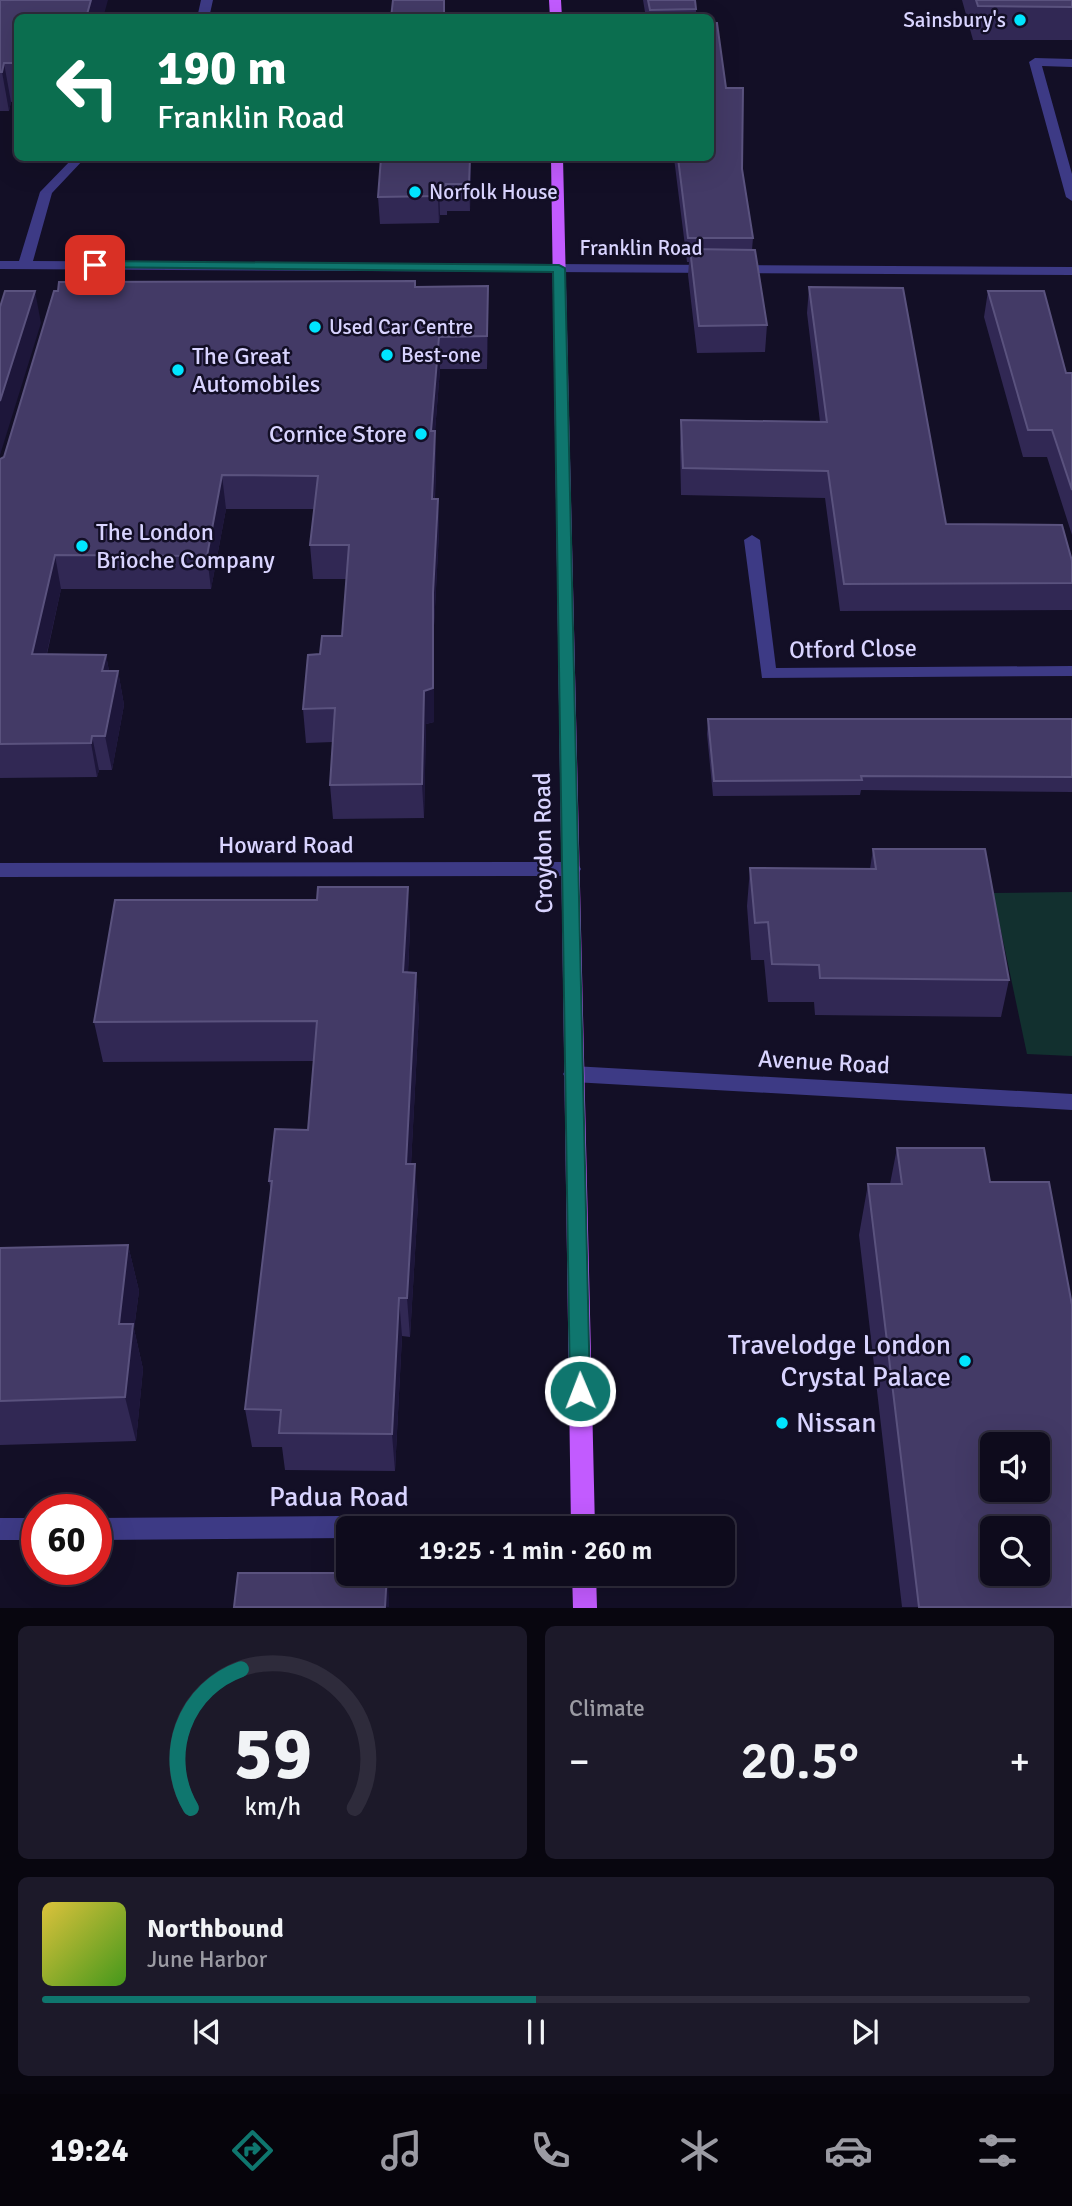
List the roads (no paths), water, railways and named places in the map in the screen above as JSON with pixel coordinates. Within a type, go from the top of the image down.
[{"type":"main road","name":"Croydon Road","points":[[557,161],[583,1516]]},
{"type":"main road","points":[[584,1586],[585,1608]]},
{"type":"street","points":[[1072,63],[1035,62],[1072,197]]},
{"type":"street","points":[[25,265],[46,192],[76,161]]},
{"type":"street","name":"Franklin Road","points":[[0,265],[25,265],[66,271],[559,268],[1072,271]]},
{"type":"street","name":"Otford Close","points":[[752,540],[768,674],[1072,671]]},
{"type":"street","name":"Howard Road","points":[[0,870],[572,869]]},
{"type":"street","name":"Avenue Road","points":[[573,1074],[1072,1102]]},
{"type":"street","name":"Padua Road","points":[[112,1529],[336,1528]]},
{"type":"street","points":[[0,1529],[21,1529]]},
{"type":"place","name":"Sainsbury's","points":[[1020,20]]},
{"type":"place","name":"Norfolk House","points":[[415,192]]},
{"type":"place","name":"Used Car Centre","points":[[315,327]]},
{"type":"place","name":"Best-one","points":[[387,355]]},
{"type":"place","name":"The Great Automobiles","points":[[178,370]]},
{"type":"place","name":"Cornice Store","points":[[421,434]]},
{"type":"place","name":"The London Brioche Company","points":[[82,546]]},
{"type":"place","name":"Travelodge London Crystal Palace","points":[[965,1361]]},
{"type":"place","name":"Nissan","points":[[782,1423]]}]
